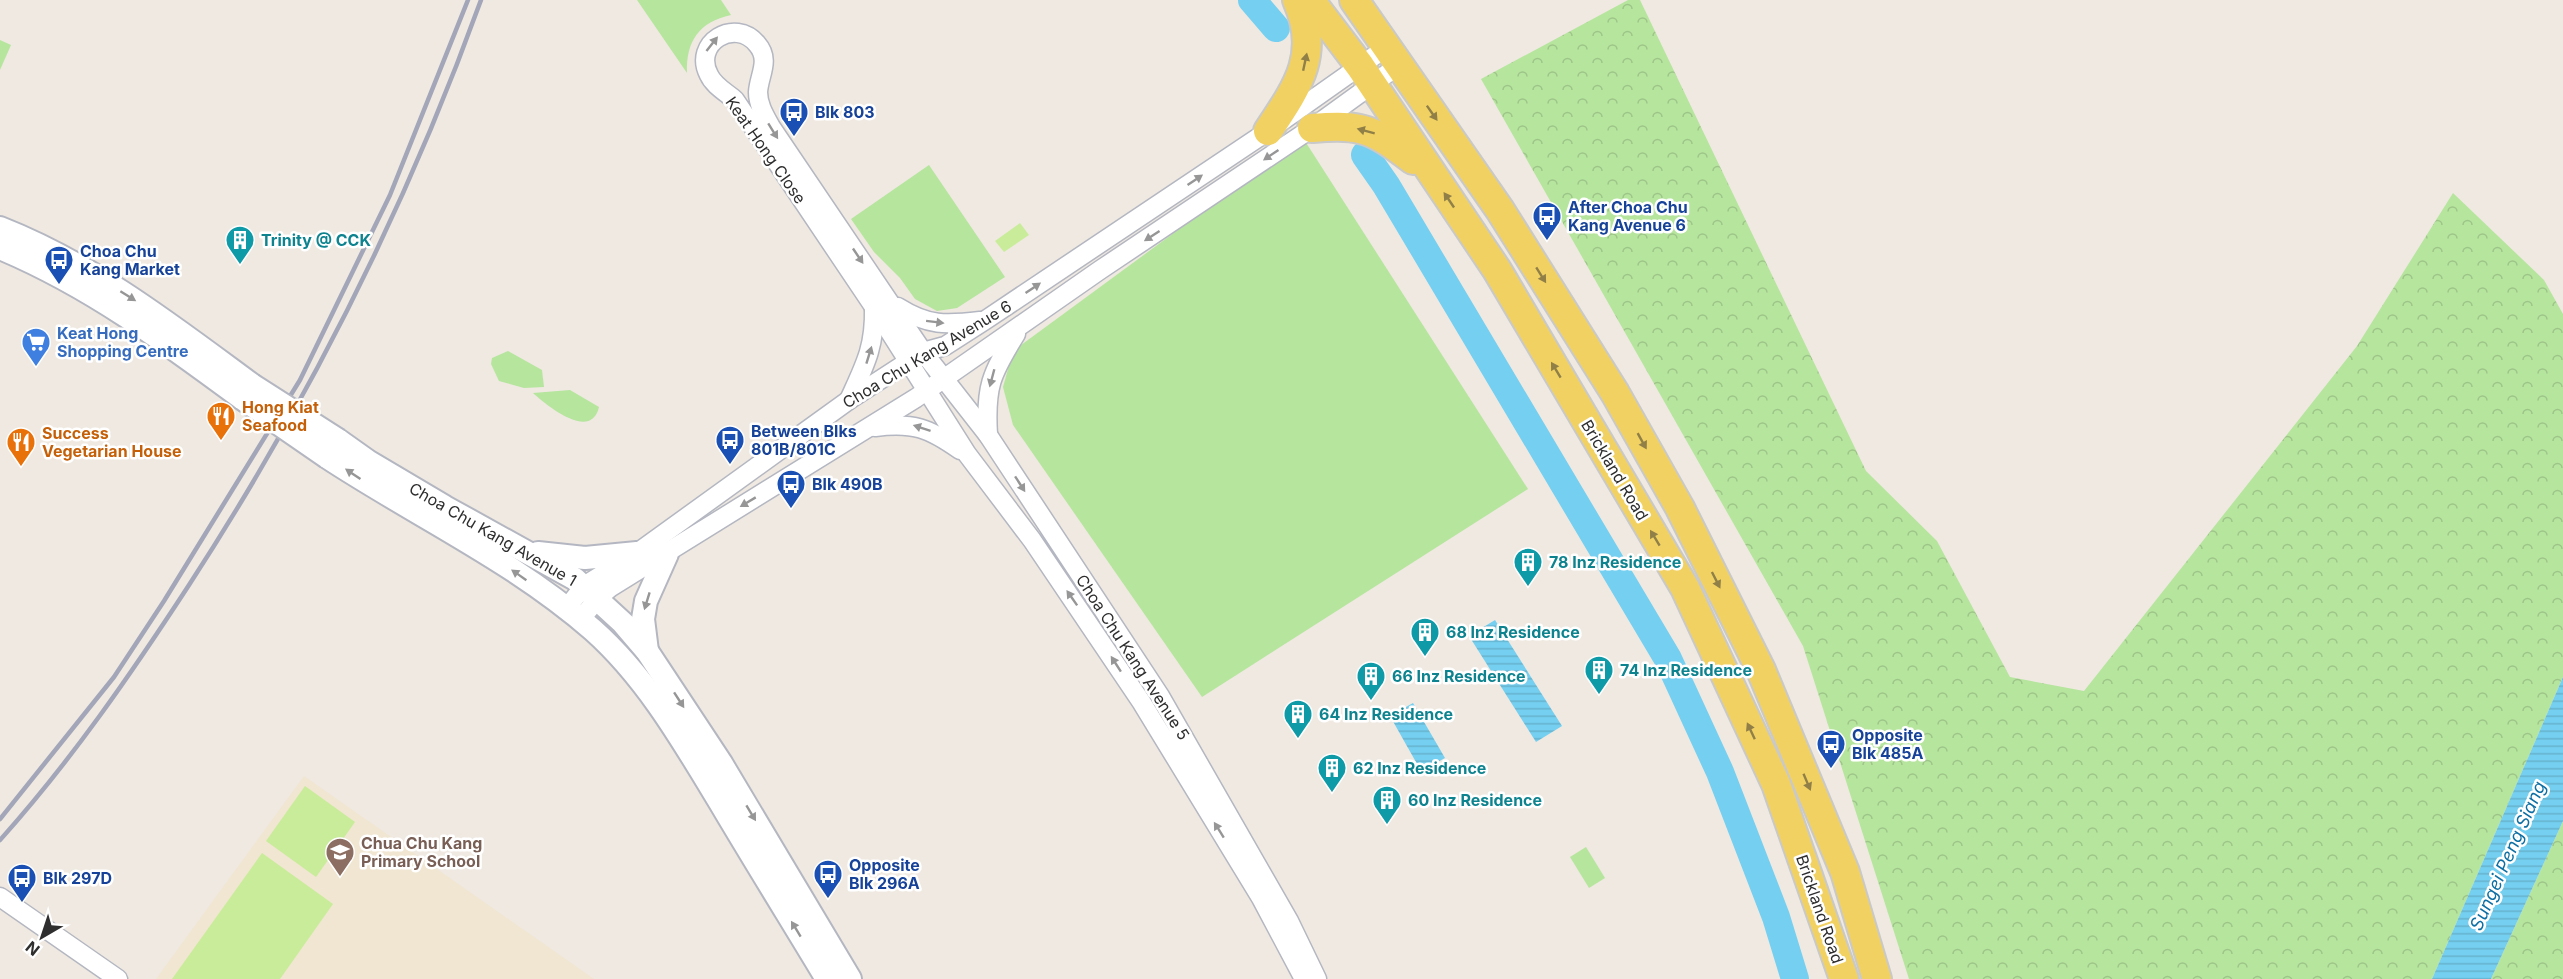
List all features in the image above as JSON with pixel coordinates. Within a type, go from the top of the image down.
[{"type":"main road","points":[[1268,131],[1294,92],[1303,71],[1309,44],[1306,19],[1297,0]]},
{"type":"main road","name":"Brickland Road","points":[[1310,0],[1366,75],[1497,270],[1685,588],[1776,784],[1844,979]]},
{"type":"main road","name":"Brickland Road","points":[[1354,0],[1506,220],[1615,393],[1680,508],[1765,680],[1845,872],[1877,979]]},
{"type":"main road","points":[[1312,128],[1340,126],[1361,128],[1379,135],[1431,174]]},
{"type":"street","name":"Keat Hong Close","points":[[908,363],[883,305],[760,107],[758,93],[764,61],[763,52],[757,43],[744,34],[724,33],[715,38],[704,57],[709,77],[735,100],[883,305],[923,352]]},
{"type":"street","name":"Choa Chu Kang Avenue 6","points":[[573,615],[591,592],[637,553],[849,400],[923,352],[945,346],[1268,131],[1366,75],[1393,56]]},
{"type":"street","name":"Choa Chu Kang Avenue 6","points":[[591,592],[632,574],[667,554],[926,391],[1312,128],[1366,75]]},
{"type":"street","name":"Choa Chu Kang Avenue 1","points":[[0,228],[76,263],[142,304],[247,392]]},
{"type":"street","name":"Choa Chu Kang Avenue 1","points":[[0,248],[70,280],[247,392],[333,449],[382,493],[483,552],[573,615],[618,654],[672,725],[827,979]]},
{"type":"street","points":[[849,400],[869,357],[883,305],[917,319],[936,323],[984,321]]},
{"type":"street","points":[[988,435],[986,405],[993,372],[1020,327]]},
{"type":"street","name":"Choa Chu Kang Avenue 5","points":[[923,352],[988,435],[1160,696],[1243,853],[1261,898],[1305,979]]},
{"type":"street","name":"Choa Chu Kang Avenue 5","points":[[908,363],[967,454],[1032,540],[1289,921],[1317,979]]},
{"type":"street","points":[[870,428],[894,425],[921,426],[941,436],[967,454]]},
{"type":"street","name":"Choa Chu Kang Avenue 1","points":[[333,449],[369,462],[525,551],[591,592],[647,651],[721,763],[850,979]]},
{"type":"street","points":[[477,525],[486,536],[483,552]]},
{"type":"street","points":[[525,551],[585,558],[637,553]]},
{"type":"street","points":[[647,651],[643,619],[646,601],[667,554]]},
{"type":"street","points":[[0,897],[118,979]]},
{"type":"shaded area","name":"Chua Chu Kang Primary School","points":[[304,776],[594,979],[156,979]]},
{"type":"green space","points":[[637,0],[721,0],[731,15],[710,23],[697,35],[689,51],[687,73]]},
{"type":"green space","points":[[1628,0],[1640,0],[1866,471],[1937,541],[2010,677],[2084,691],[2357,346],[2453,193],[2544,280],[2563,314],[2563,677],[2432,979],[1909,979],[1803,646],[1481,79]]},
{"type":"green space","points":[[0,40],[11,45],[0,70]]},
{"type":"green space","points":[[1303,138],[1528,489],[1202,697],[1013,425],[1003,387],[1013,351]]},
{"type":"green space","points":[[929,165],[1005,277],[957,308],[937,311],[915,299],[900,278],[874,252],[851,219]]},
{"type":"green space","points":[[1020,223],[1029,235],[1004,252],[995,241]]},
{"type":"green space","points":[[508,351],[542,370],[544,387],[524,388],[499,381],[491,364],[492,358]]},
{"type":"green space","points":[[570,390],[599,407],[594,417],[587,421],[568,418],[533,393]]},
{"type":"green space","points":[[305,786],[355,822],[316,877],[266,841]]},
{"type":"green space","points":[[2563,821],[2563,979],[2491,979]]},
{"type":"green space","points":[[1586,847],[1605,878],[1589,888],[1570,857]]},
{"type":"green space","points":[[262,853],[333,904],[280,979],[172,979]]},
{"type":"water","points":[[1495,620],[1562,726],[1536,742],[1469,636]]},
{"type":"water","name":"Sungei Peng Siang","points":[[2563,677],[2563,821],[2491,979],[2432,979]]},
{"type":"water","points":[[1413,703],[1445,758],[1421,771],[1390,716]]},
{"type":"waterway","points":[[1252,0],[1276,28]]},
{"type":"waterway","points":[[1365,155],[1386,185],[1668,659],[1720,772],[1776,917],[1795,979]]},
{"type":"railway","points":[[0,819],[114,677],[164,601],[300,380],[390,195],[468,0]]},
{"type":"railway","points":[[0,840],[76,748],[145,651],[233,516],[274,445],[352,301],[387,227],[421,152],[481,0]]},
{"type":"place","name":"Blk 803","points":[[794,138]]},
{"type":"place","name":"After Choa Chu Kang Avenue 6","points":[[1547,242]]},
{"type":"place","name":"Trinity @ CCK","points":[[240,266]]},
{"type":"place","name":"Choa Chu Kang Market","points":[[59,286]]},
{"type":"place","name":"Keat Hong Shopping Centre","points":[[36,368]]},
{"type":"place","name":"Hong Kiat Seafood","points":[[221,442]]},
{"type":"place","name":"Between Blks 801B/801C","points":[[730,466]]},
{"type":"place","name":"Success Vegetarian House","points":[[21,468]]},
{"type":"place","name":"Blk 490B","points":[[791,510]]},
{"type":"place","name":"78 Inz Residence","points":[[1528,588]]},
{"type":"place","name":"68 Inz Residence","points":[[1425,658]]},
{"type":"place","name":"74 Inz Residence","points":[[1599,696]]},
{"type":"place","name":"66 Inz Residence","points":[[1371,702]]},
{"type":"place","name":"64 Inz Residence","points":[[1298,740]]},
{"type":"place","name":"Opposite Blk 485A","points":[[1831,770]]},
{"type":"place","name":"62 Inz Residence","points":[[1332,794]]},
{"type":"place","name":"60 Inz Residence","points":[[1387,826]]},
{"type":"place","name":"Chua Chu Kang Primary School","points":[[340,878]]},
{"type":"place","name":"Opposite Blk 296A","points":[[828,900]]},
{"type":"place","name":"Blk 297D","points":[[22,904]]}]
